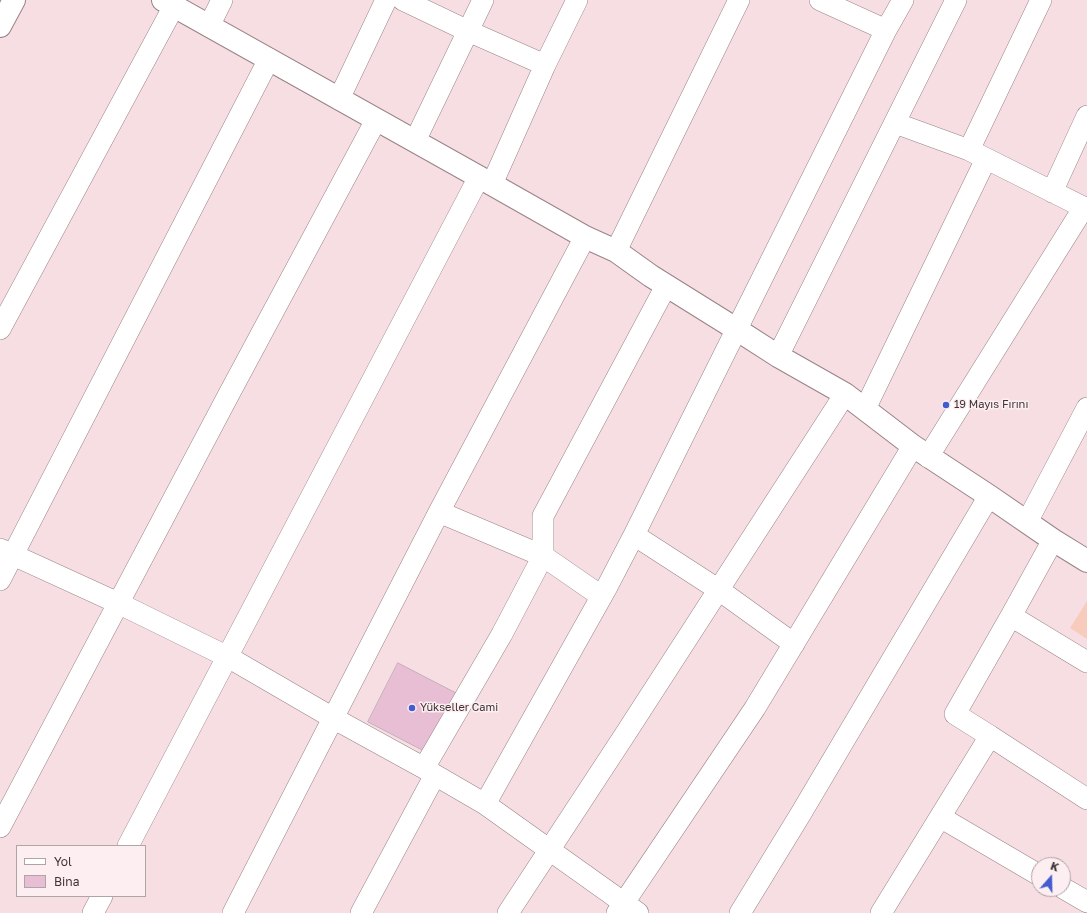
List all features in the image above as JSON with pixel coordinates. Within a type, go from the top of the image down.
[{"type":"main road","points":[[0,26],[14,0]]},
{"type":"main road","points":[[168,3],[585,237],[616,252],[666,286],[778,356],[845,394],[920,451],[1087,561]]},
{"type":"street","points":[[209,26],[222,0]]},
{"type":"street","points":[[338,99],[386,0]]},
{"type":"street","points":[[403,0],[545,65]]},
{"type":"street","points":[[415,141],[483,0]]},
{"type":"street","points":[[129,845],[357,409],[485,181],[577,0]]},
{"type":"street","points":[[616,252],[739,0]]},
{"type":"street","points":[[820,0],[886,30]]},
{"type":"street","points":[[485,804],[634,536],[886,30],[903,0]]},
{"type":"street","points":[[778,356],[956,0]]},
{"type":"street","points":[[865,409],[977,154],[1042,0]]},
{"type":"street","points":[[0,330],[168,3]]},
{"type":"street","points":[[0,580],[7,551],[269,60]]},
{"type":"street","points":[[1052,192],[1087,116]]},
{"type":"street","points":[[0,827],[232,387],[376,120]]},
{"type":"street","points":[[7,551],[228,657],[333,718],[430,771],[485,804],[549,850],[626,910],[755,708],[794,644],[920,451],[1085,208],[977,154],[895,123]]},
{"type":"street","points":[[233,913],[439,512],[585,237]]},
{"type":"street","points":[[361,913],[430,771],[543,556],[543,516],[666,286]]},
{"type":"street","points":[[508,913],[631,727],[845,394]]},
{"type":"street","points":[[1027,522],[1087,408]]},
{"type":"street","points":[[740,913],[804,809],[989,496]]},
{"type":"street","points":[[439,512],[543,556],[601,596]]},
{"type":"street","points":[[634,536],[719,590],[794,644]]},
{"type":"street","points":[[1053,540],[955,714],[1087,799]]},
{"type":"street","points":[[1011,616],[1087,662]]},
{"type":"street","points":[[881,913],[990,736]]},
{"type":"street","points":[[940,817],[1031,870]]},
{"type":"street","points":[[1071,893],[1087,902]]},
{"type":"street","points":[[93,913],[101,897]]},
{"type":"shaded area","points":[[1087,601],[1087,639],[1070,628]]},
{"type":"building","name":"Yükseller Cami","points":[[398,663],[456,693],[426,752],[368,722]]},
{"type":"place","name":"19 Mayıs Fırını","points":[[946,405]]},
{"type":"place","name":"Yükseller Cami","points":[[412,708]]}]
